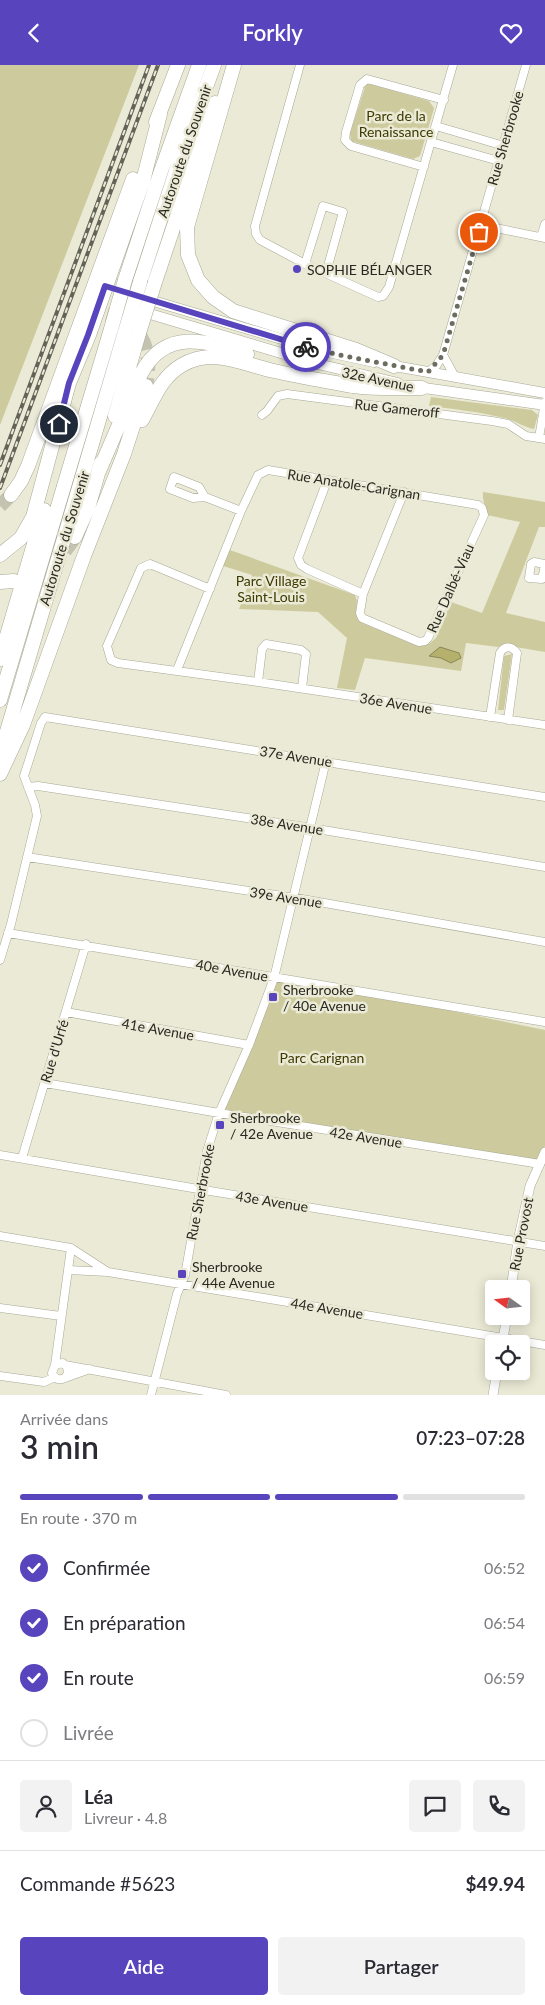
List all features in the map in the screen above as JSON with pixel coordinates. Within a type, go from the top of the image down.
[{"type":"highway","points":[[11,495],[21,481],[28,466],[116,223],[178,65]]},
{"type":"highway","name":"Autoroute du Souvenir","points":[[0,700],[125,280],[153,193],[199,65]]},
{"type":"highway","name":"Autoroute du Souvenir","points":[[0,755],[132,333],[174,175],[214,65]]},
{"type":"highway","points":[[147,282],[191,170],[229,65]]},
{"type":"highway","points":[[234,65],[187,227],[188,255],[198,280],[212,297],[233,311],[356,350],[394,366]]},
{"type":"highway","points":[[0,555],[21,538],[31,522],[45,477],[69,383],[102,302],[143,181],[160,114]]},
{"type":"highway","points":[[75,537],[88,508],[99,471],[132,333]]},
{"type":"highway","points":[[0,659],[60,456],[88,335]]},
{"type":"highway","points":[[99,471],[144,369],[156,354],[174,344],[192,340],[204,341],[351,385]]},
{"type":"highway","points":[[124,454],[162,382],[179,367],[193,360],[226,357],[272,371],[351,385],[377,389],[422,388]]},
{"type":"highway","points":[[0,774],[23,725],[84,556],[124,454],[146,386]]},
{"type":"highway","points":[[0,582],[14,581]]},
{"type":"main road","name":"32e Avenue","points":[[102,302],[319,351],[545,393]]},
{"type":"main road","name":"32e Avenue","points":[[102,302],[332,368],[422,388],[545,404]]},
{"type":"street","points":[[300,65],[255,226],[256,234],[260,240],[373,297],[381,297],[386,294],[389,287],[453,65]]},
{"type":"street","name":"Rue Sherbrooke","points":[[428,372],[443,355],[526,65]]},
{"type":"street","points":[[424,167],[349,145],[345,137],[351,113],[360,85],[367,79],[444,100]]},
{"type":"street","points":[[436,126],[504,146]]},
{"type":"street","points":[[432,142],[499,161]]},
{"type":"street","points":[[305,264],[324,206],[343,212],[326,273]]},
{"type":"street","points":[[481,225],[543,238],[545,224]]},
{"type":"street","points":[[443,355],[455,377]]},
{"type":"street","name":"Rue Gameroff","points":[[262,415],[278,396],[287,393],[492,421],[508,424],[526,436],[542,438],[545,404]]},
{"type":"street","name":"Rue Anatole-Carignan","points":[[177,670],[241,511],[258,475],[262,472],[268,470],[478,505],[482,507],[484,515]]},
{"type":"street","points":[[327,481],[298,558],[301,565],[307,569],[363,594]]},
{"type":"street","name":"Rue Dalbé-Viau","points":[[404,493],[363,594],[360,613],[362,618],[419,642],[425,641],[428,638],[484,515]]},
{"type":"street","points":[[205,497],[241,511]]},
{"type":"street","name":"36e Avenue","points":[[210,589],[150,564],[141,568],[107,646],[111,660],[118,663],[302,688],[545,725]]},
{"type":"street","points":[[258,682],[262,649],[266,644],[301,650],[306,654],[302,688]]},
{"type":"street","points":[[490,717],[500,653],[502,649],[507,647],[514,649],[517,653],[508,720]]},
{"type":"street","name":"37e Avenue","points":[[28,787],[25,780],[25,771],[42,720],[47,717],[545,797]]},
{"type":"street","name":"Rue Sherbrooke","points":[[150,1395],[177,1294],[185,1275],[207,1151],[219,1113],[249,1045],[274,978],[326,761]]},
{"type":"street","name":"38e Avenue","points":[[28,787],[38,786],[310,828],[545,867]]},
{"type":"street","points":[[0,960],[37,816],[36,805],[28,787]]},
{"type":"street","name":"39e Avenue","points":[[27,857],[293,898],[545,942]]},
{"type":"street","name":"40e Avenue","points":[[8,933],[86,944],[274,978],[545,1022]]},
{"type":"street","name":"Rue d'Urfé","points":[[22,1158],[86,944]]},
{"type":"street","name":"41e Avenue","points":[[66,1012],[249,1045]]},
{"type":"street","name":"42e Avenue","points":[[45,1083],[219,1113],[540,1164]]},
{"type":"street","name":"Rue Provost","points":[[512,1280],[518,1241],[530,1186],[545,1152]]},
{"type":"street","name":"43e Avenue","points":[[0,1155],[545,1245]]},
{"type":"street","name":"44e Avenue","points":[[0,1236],[71,1248],[108,1272]]},
{"type":"street","points":[[55,1377],[52,1370],[71,1248]]},
{"type":"street","name":"44e Avenue","points":[[68,1270],[108,1272],[485,1338]]},
{"type":"street","points":[[0,1308],[61,1316]]},
{"type":"street","name":"44e Avenue","points":[[530,1344],[545,1345]]},
{"type":"street","points":[[54,1365],[60,1363],[226,1395]]},
{"type":"street","points":[[64,1378],[68,1373],[65,1365]]},
{"type":"street","points":[[0,1376],[44,1382],[55,1377],[60,1379],[90,1369]]},
{"type":"street","points":[[493,1395],[496,1380]]},
{"type":"green space","points":[[0,65],[139,65],[0,425]]},
{"type":"green space","name":"Parc de la Renaissance","points":[[366,84],[429,101],[434,108],[420,156],[413,159],[351,141],[350,133]]},
{"type":"green space","points":[[431,397],[532,410],[538,415],[534,429],[495,416],[429,406]]},
{"type":"green space","name":"Parc Village Saint-Louis","points":[[483,492],[545,502],[545,527],[539,527],[506,613],[545,622],[545,652],[503,645],[498,647],[466,643],[461,671],[365,658],[355,690],[337,688],[347,638],[318,612],[239,609],[252,575],[223,566],[230,550],[355,595],[357,601],[356,615],[362,623],[415,645],[429,644],[436,638],[451,602],[482,613],[520,522],[487,515]]},
{"type":"green space","points":[[512,654],[504,710],[498,710],[504,656]]},
{"type":"green space","name":"Parc Carignan","points":[[277,975],[545,1030],[545,1146],[539,1163],[220,1113]]},
{"type":"shaded area","points":[[440,647],[459,653],[461,658],[451,663],[441,658],[429,656]]},
{"type":"tunnel","points":[[107,314],[130,325],[143,341],[148,361],[146,386]]},
{"type":"tunnel","points":[[0,506],[11,495]]},
{"type":"tunnel","points":[[32,576],[56,560],[75,537]]},
{"type":"railway","points":[[0,465],[149,65]]},
{"type":"railway","points":[[0,488],[158,65]]},
{"type":"way so far","points":[[306,347],[428,372],[437,365],[443,355],[479,232]]},
{"type":"place","name":"SOPHIE BÉLANGER","points":[[297,269]]},
{"type":"place","name":"Sherbrooke / 40e Avenue","points":[[273,997]]},
{"type":"place","name":"Sherbrooke / 42e Avenue","points":[[220,1125]]},
{"type":"place","name":"Sherbrooke / 44e Avenue","points":[[182,1274]]},
{"type":"route","points":[[59,424],[69,383],[105,286],[306,347]]}]
